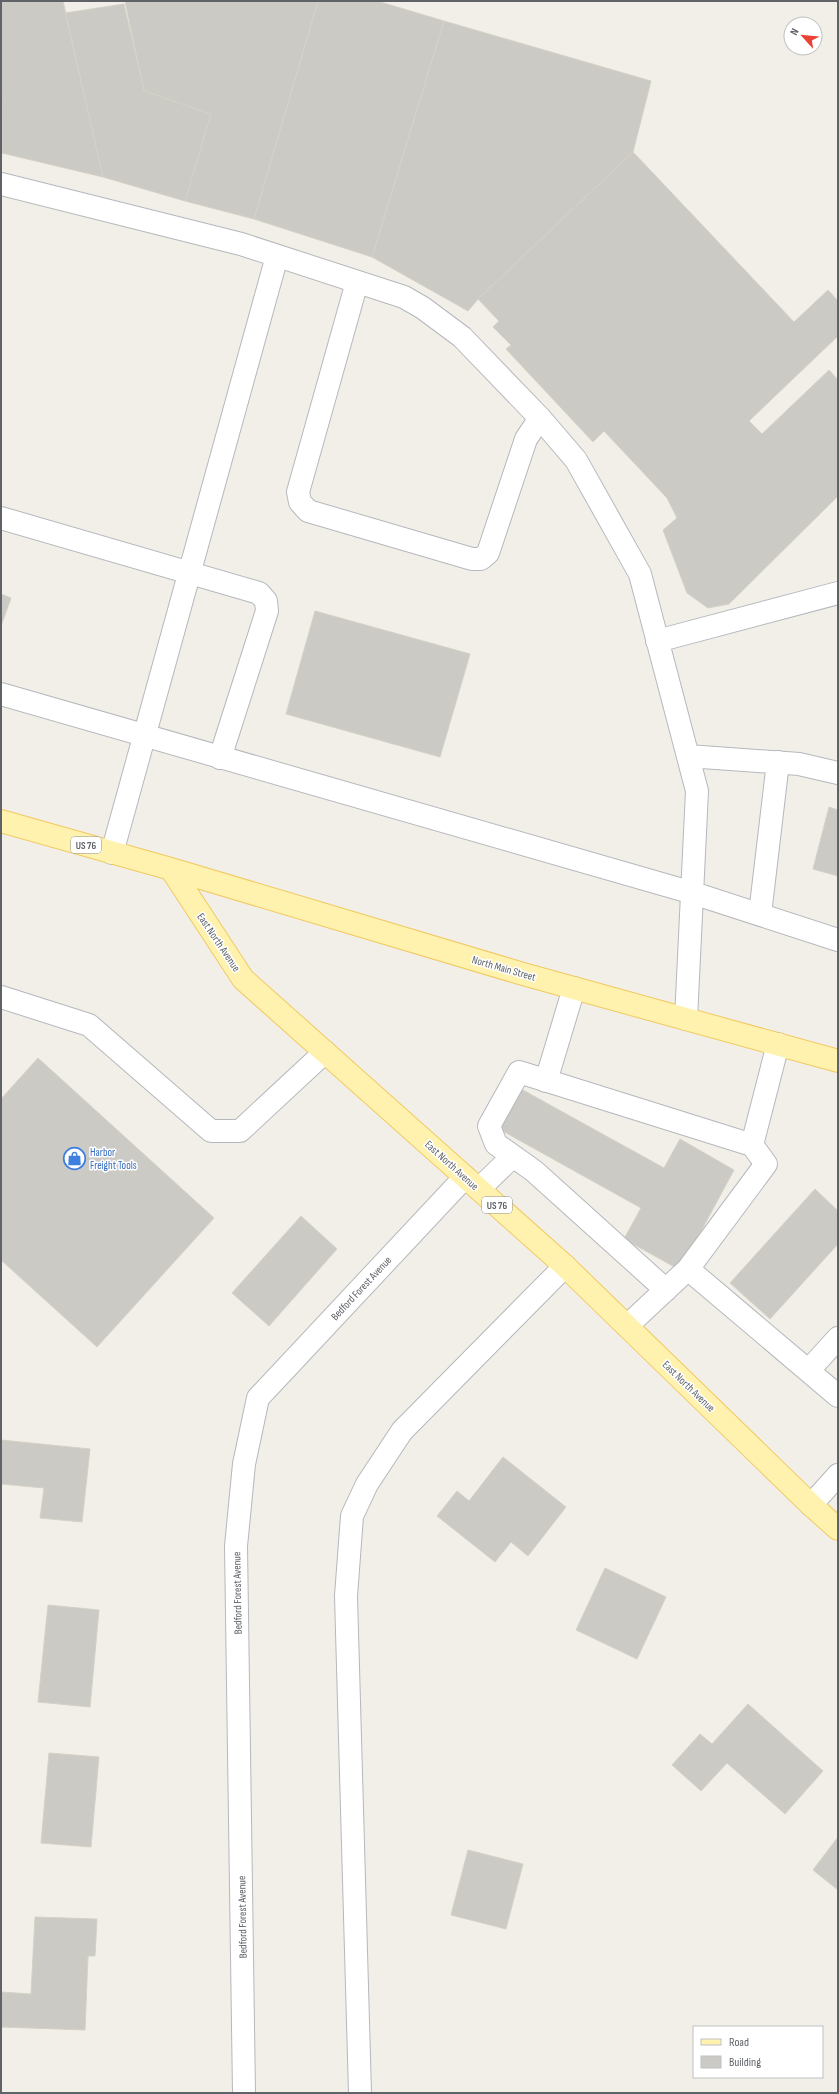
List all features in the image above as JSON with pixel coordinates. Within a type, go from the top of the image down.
[{"type":"main road","name":"US 76","points":[[1,821],[171,869]]},
{"type":"main road","name":"North Main Street","points":[[171,869],[574,988],[838,1061]]},
{"type":"main road","name":"East North Avenue","points":[[171,869],[243,979],[565,1266],[811,1505],[838,1529]]},
{"type":"street","points":[[1,184],[241,244],[404,297],[423,308],[462,337],[540,418],[576,460],[640,574],[697,791],[686,1019]]},
{"type":"street","points":[[112,852],[277,256]]},
{"type":"street","points":[[357,282],[298,492],[300,502],[308,511],[472,559],[481,559],[488,553],[526,439],[540,418]]},
{"type":"street","points":[[1,518],[259,593],[266,601],[267,611],[220,758]]},
{"type":"street","points":[[657,641],[838,593]]},
{"type":"street","points":[[1,694],[693,893],[838,940]]},
{"type":"street","points":[[688,756],[799,764],[838,773]]},
{"type":"street","points":[[760,914],[778,762]]},
{"type":"street","points":[[546,1081],[574,988]]},
{"type":"street","points":[[1,997],[90,1025],[211,1131],[240,1130],[325,1052]]},
{"type":"street","points":[[752,1145],[778,1044]]},
{"type":"street","points":[[627,1326],[666,1290],[688,1269],[766,1164],[752,1145],[519,1072],[489,1126],[496,1144],[534,1171],[666,1290]]},
{"type":"street","name":"Bedford Forest Avenue","points":[[244,2093],[236,1546],[244,1464],[258,1398],[472,1183],[513,1156]]},
{"type":"street","points":[[360,2093],[346,1596],[352,1516],[367,1484],[402,1431],[565,1266]]},
{"type":"street","points":[[688,1269],[838,1396]]},
{"type":"street","points":[[809,1370],[838,1338]]},
{"type":"street","points":[[811,1505],[838,1475]]},
{"type":"building","points":[[1,1],[63,1],[103,177],[2,153]]},
{"type":"building","points":[[125,1],[318,1],[254,219],[185,201],[211,114],[144,91]]},
{"type":"building","points":[[318,1],[377,1],[444,21],[372,257],[254,219]]},
{"type":"building","points":[[124,4],[144,91],[211,114],[185,201],[103,177],[65,13]]},
{"type":"building","points":[[444,21],[651,81],[633,152],[478,299],[468,311],[372,257]]},
{"type":"building","points":[[633,152],[794,322],[828,290],[838,301],[838,336],[749,421],[762,434],[829,370],[838,380],[838,496],[729,604],[708,608],[687,593],[663,530],[677,518],[667,498],[604,431],[593,442],[506,349],[511,345],[493,327],[499,321],[478,299]]},
{"type":"building","points":[[1,594],[11,598],[1,626]]},
{"type":"building","points":[[315,611],[470,654],[440,757],[286,714]]},
{"type":"building","points":[[829,807],[838,810],[838,876],[813,869]]},
{"type":"building","name":"Harbor Freight Tools","points":[[38,1058],[214,1218],[97,1347],[1,1260],[1,1099]]},
{"type":"building","points":[[521,1089],[664,1168],[680,1139],[734,1170],[680,1270],[624,1239],[641,1208],[499,1129]]},
{"type":"building","points":[[815,1189],[838,1211],[838,1244],[770,1319],[730,1283]]},
{"type":"building","points":[[301,1216],[337,1249],[269,1326],[232,1293]]},
{"type":"building","points":[[1,1440],[90,1449],[82,1522],[40,1518],[44,1488],[1,1484]]},
{"type":"building","points":[[503,1457],[566,1507],[528,1556],[511,1542],[495,1562],[437,1516],[457,1491],[469,1501]]},
{"type":"building","points":[[605,1568],[666,1597],[637,1659],[576,1630]]},
{"type":"building","points":[[48,1605],[99,1610],[90,1707],[38,1702]]},
{"type":"building","points":[[748,1704],[823,1771],[785,1814],[727,1763],[701,1791],[672,1765],[700,1734],[712,1744]]},
{"type":"building","points":[[49,1753],[99,1757],[91,1847],[41,1843]]},
{"type":"building","points":[[838,1837],[838,1890],[813,1870]]},
{"type":"building","points":[[468,1850],[523,1864],[506,1929],[451,1915]]},
{"type":"building","points":[[35,1917],[97,1919],[95,1956],[88,1956],[85,2030],[1,2027],[1,1992],[31,1994]]},
{"type":"place","name":"Harbor Freight Tools","points":[[75,1158]]}]
